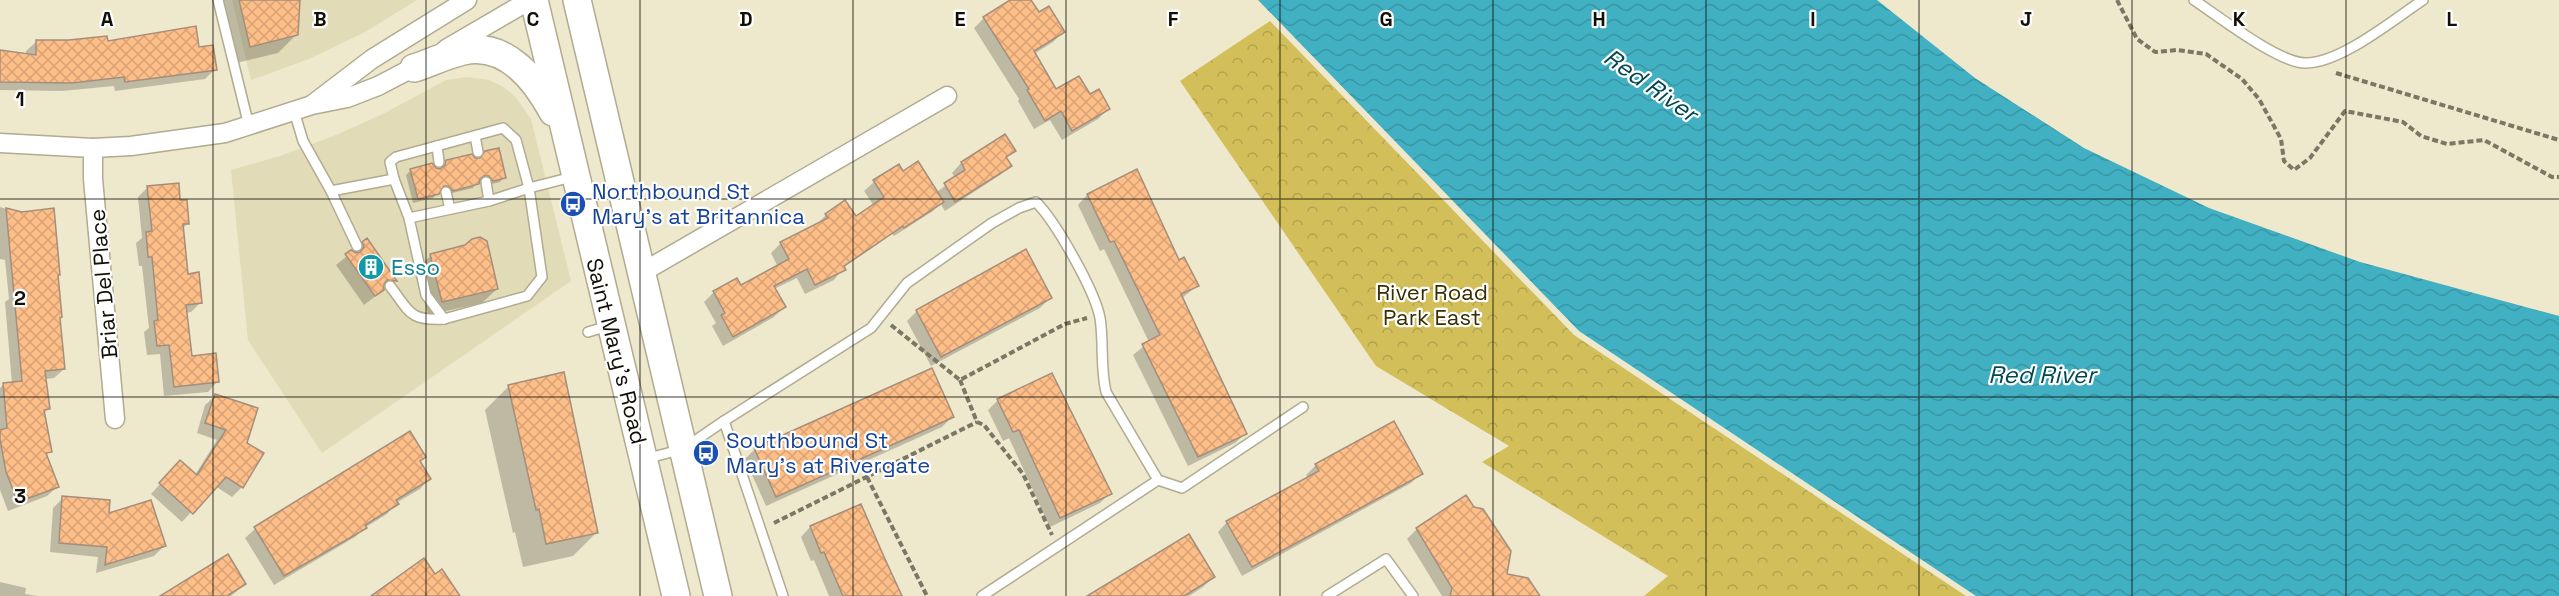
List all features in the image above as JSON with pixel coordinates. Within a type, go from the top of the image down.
[{"type":"main road","name":"Saint Mary’s Road","points":[[532,0],[575,176],[599,329],[643,459],[676,596]]},
{"type":"main road","name":"Saint Mary’s Road","points":[[576,0],[718,596]]},
{"type":"main road","points":[[414,68],[465,51],[486,50],[503,56],[524,70],[542,92],[566,136]]},
{"type":"street","points":[[312,105],[378,55],[467,0]]},
{"type":"street","points":[[0,143],[93,148],[197,138],[249,126],[312,105],[348,98],[414,68],[532,0]]},
{"type":"street","points":[[641,273],[947,96]]},
{"type":"street","name":"Briar Del Place","points":[[93,148],[93,179],[115,419]]},
{"type":"lane","points":[[218,0],[249,126]]},
{"type":"lane","points":[[2194,0],[2272,52],[2305,64],[2338,56],[2423,0]]},
{"type":"lane","points":[[294,111],[303,141],[331,191],[357,246]]},
{"type":"lane","points":[[390,286],[412,315],[423,320],[444,319],[527,296],[542,277],[529,188],[516,140],[504,128],[396,157],[390,162],[393,179],[409,218],[426,295],[444,319]]},
{"type":"lane","points":[[476,136],[478,152]]},
{"type":"lane","points":[[436,146],[439,162]]},
{"type":"lane","points":[[409,218],[489,201],[575,176]]},
{"type":"lane","points":[[331,191],[393,179]]},
{"type":"lane","points":[[486,182],[489,201]]},
{"type":"lane","points":[[446,192],[450,209]]},
{"type":"lane","points":[[643,459],[683,449],[871,328],[907,283],[992,223],[1019,208],[1036,202],[1050,216],[1096,303],[1099,314],[1102,378],[1106,392],[1158,480],[1182,488],[1304,407]]},
{"type":"lane","points":[[724,421],[783,596]]},
{"type":"lane","points":[[982,596],[1158,480]]},
{"type":"lane","points":[[1327,596],[1386,559],[1413,596]]},
{"type":"path","points":[[2117,0],[2137,39],[2155,52],[2177,50],[2206,54],[2242,79],[2259,99],[2281,139],[2284,161],[2294,170],[2310,158],[2345,111],[2403,122],[2421,136],[2447,144],[2484,140],[2552,177],[2559,177]]},
{"type":"path","points":[[2305,64],[2559,140]]},
{"type":"path","points":[[960,380],[1065,324],[1099,314]]},
{"type":"path","points":[[880,317],[960,380],[978,422],[984,425],[1023,474],[1057,546]]},
{"type":"path","points":[[760,529],[978,422]]},
{"type":"path","points":[[867,477],[927,596]]},
{"type":"shaded area","points":[[232,0],[417,0],[365,32],[309,59],[251,80]]},
{"type":"shaded area","points":[[467,77],[489,80],[502,86],[514,95],[531,119],[571,281],[322,453],[248,340],[231,170],[280,156],[336,135],[383,114],[446,80]]},
{"type":"green space","name":"River Road Park East","points":[[1270,21],[1574,335],[1966,596],[1644,596],[1668,576],[1482,462],[1509,446],[1376,366],[1180,81]]},
{"type":"water","name":"Red River","points":[[1258,0],[1877,0],[1975,78],[2084,148],[2209,208],[2360,262],[2559,316],[2559,596],[1976,596],[1579,331]]},
{"type":"building","points":[[239,0],[300,0],[298,35],[250,47]]},
{"type":"building","points":[[1010,0],[1031,0],[1039,12],[1049,6],[1065,32],[1034,51],[1056,89],[1079,76],[1090,94],[1099,89],[1110,109],[1072,131],[1061,111],[1045,121],[1027,90],[1029,89],[983,17]]},
{"type":"building","points":[[196,26],[199,47],[213,45],[217,70],[125,82],[124,77],[72,83],[0,82],[0,50],[36,55],[36,40],[69,40],[107,36],[108,41]]},
{"type":"building","points":[[1005,134],[1016,151],[1006,157],[1012,166],[955,202],[944,183],[965,170],[961,162]]},
{"type":"building","name":"Esso","points":[[499,148],[506,178],[493,181],[489,176],[484,176],[480,179],[479,184],[453,191],[448,186],[444,186],[439,194],[418,199],[410,169],[432,163],[440,169],[445,165],[446,160],[472,154],[475,158],[480,158],[485,151]]},
{"type":"building","points":[[918,161],[944,202],[904,228],[903,226],[844,266],[846,270],[815,285],[807,269],[774,286],[786,307],[733,337],[721,315],[725,313],[713,291],[737,278],[741,285],[789,259],[780,242],[828,218],[825,214],[845,200],[856,216],[884,197],[873,180],[899,164],[903,171]]},
{"type":"building","points":[[1137,169],[1179,260],[1184,257],[1199,286],[1181,294],[1247,434],[1198,457],[1142,344],[1160,335],[1114,241],[1110,242],[1087,194]]},
{"type":"building","points":[[179,183],[180,200],[187,200],[189,224],[183,224],[188,274],[199,272],[202,303],[186,305],[192,356],[216,353],[219,382],[174,387],[169,345],[157,346],[154,321],[158,320],[152,257],[148,257],[146,232],[152,231],[147,186]]},
{"type":"building","points":[[6,208],[22,212],[54,208],[65,369],[45,371],[50,409],[44,410],[52,452],[46,453],[59,487],[18,502],[6,472],[0,439],[0,430],[7,428],[3,383],[22,381]]},
{"type":"building","points":[[480,237],[487,241],[498,289],[442,302],[430,254],[465,245],[472,239]]},
{"type":"building","name":"Esso","points":[[367,238],[397,281],[387,280],[384,290],[375,296],[345,254],[351,250],[356,253],[360,252],[364,247],[362,242]]},
{"type":"building","points":[[1026,249],[1052,298],[941,357],[916,310]]},
{"type":"building","points":[[932,368],[954,417],[776,497],[754,448]]},
{"type":"building","points":[[564,372],[598,533],[546,544],[539,509],[536,510],[508,385]]},
{"type":"building","points":[[1052,373],[1112,494],[1060,518],[1019,430],[1013,432],[997,399]]},
{"type":"building","points":[[215,394],[258,408],[247,443],[264,453],[243,488],[226,477],[193,514],[159,483],[180,460],[197,475],[226,430],[205,423]]},
{"type":"building","points":[[1394,421],[1423,474],[1252,567],[1226,521],[1319,471],[1315,464]]},
{"type":"building","points":[[410,431],[426,457],[420,461],[431,479],[396,500],[399,504],[365,525],[367,528],[284,576],[254,527]]},
{"type":"building","points":[[1466,495],[1474,507],[1483,509],[1511,551],[1507,574],[1528,578],[1540,596],[1450,596],[1452,588],[1416,528]]},
{"type":"building","points":[[62,496],[110,500],[109,513],[151,500],[166,546],[105,565],[107,547],[59,543]]},
{"type":"building","points":[[861,504],[902,596],[843,596],[824,552],[821,553],[810,526]]},
{"type":"building","points":[[1189,534],[1215,577],[1184,596],[1087,596]]},
{"type":"building","points":[[228,554],[246,584],[227,596],[160,596]]},
{"type":"building","points":[[424,558],[435,574],[442,569],[460,596],[371,596]]},
{"type":"place","name":"Northbound St Mary's at Britannica","points":[[573,204]]},
{"type":"place","name":"Esso","points":[[371,267]]},
{"type":"place","name":"Southbound St Mary's at Rivergate","points":[[706,453]]}]
